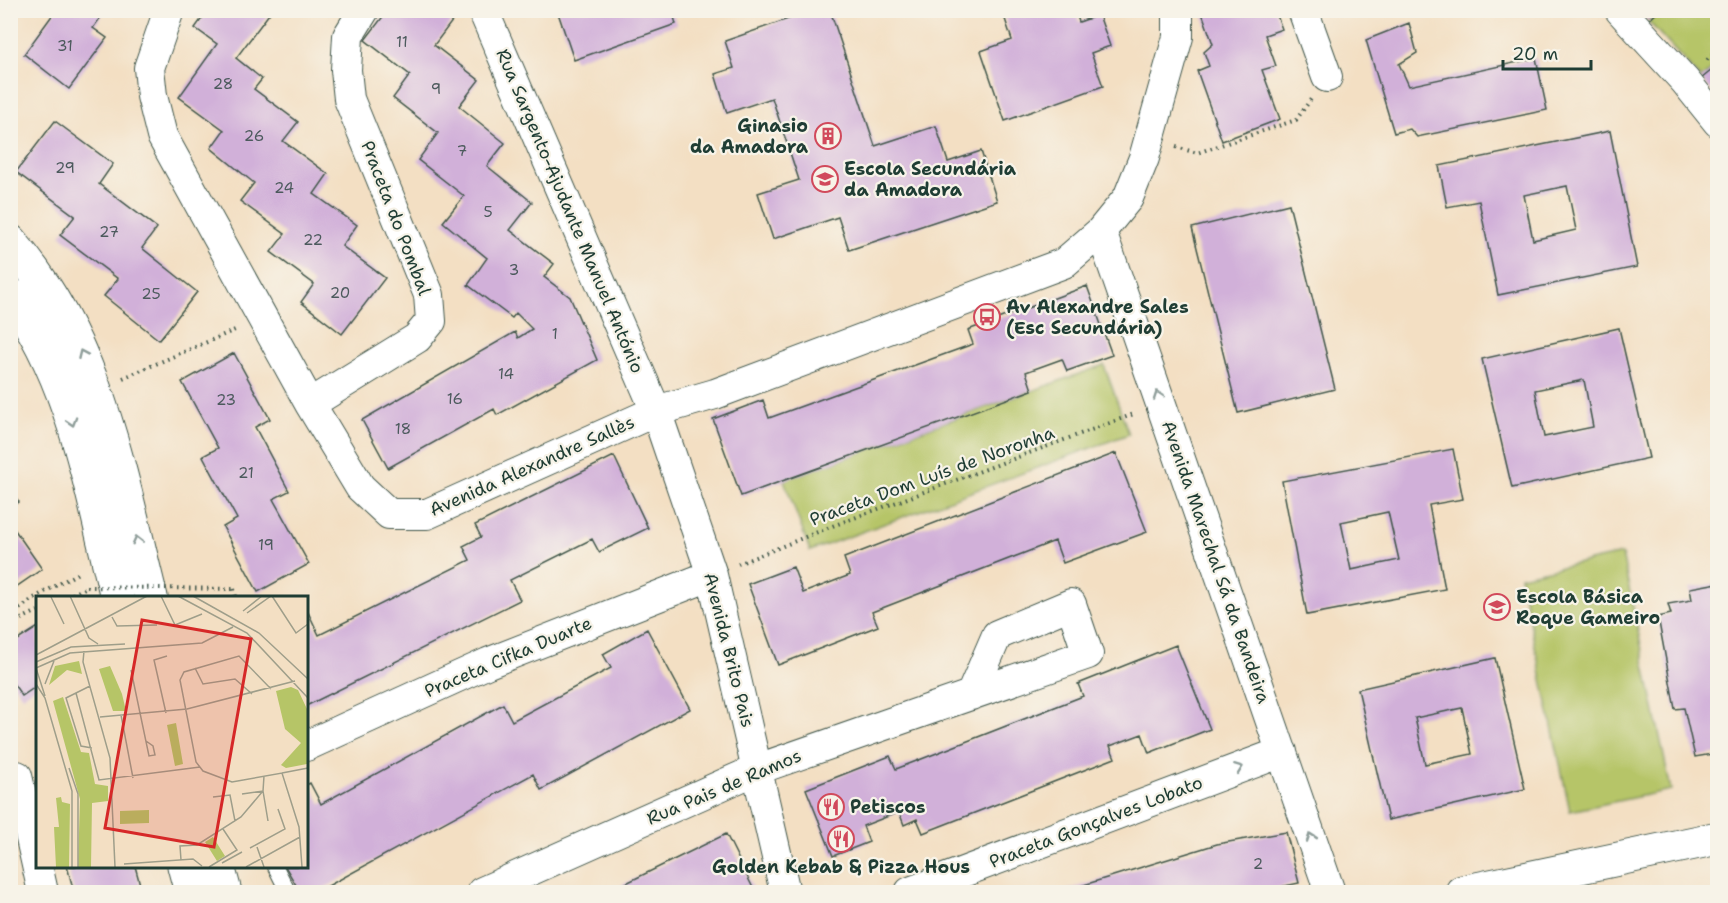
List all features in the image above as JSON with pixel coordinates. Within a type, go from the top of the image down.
[{"type":"main road","points":[[10,241],[69,324],[97,389],[151,596]]},
{"type":"main road","points":[[10,294],[46,352],[66,401],[107,559],[102,592]]},
{"type":"main road","points":[[1462,892],[1524,886],[1718,838]]},
{"type":"main road","points":[[184,867],[190,892]]},
{"type":"main road","points":[[218,867],[225,892]]},
{"type":"street","name":"Avenida Alexandre Sallès","points":[[169,10],[149,68],[152,96],[162,135],[261,320],[310,404],[360,487],[389,514],[427,514],[656,411],[715,394],[1064,263],[1101,231],[1128,198],[1149,139],[1178,37],[1178,10]]},
{"type":"street","name":"Praceta do Pombal","points":[[310,404],[417,338],[431,321],[429,295],[349,99],[346,70],[348,36],[364,10]]},
{"type":"street","name":"Rua Sargento-Ajudante Manuel António","points":[[483,10],[656,411]]},
{"type":"street","points":[[1303,10],[1327,77]]},
{"type":"street","points":[[1620,10],[1685,81],[1718,122]]},
{"type":"street","name":"Avenida Marechal Sá da Bandeira","points":[[1101,231],[1330,892]]},
{"type":"street","name":"Avenida Brito Pais","points":[[656,411],[712,575],[785,892]]},
{"type":"street","name":"Praceta Cifka Duarte","points":[[308,745],[489,663],[712,575]]},
{"type":"street","name":"Rua Pais de Ramos","points":[[482,892],[758,769],[971,695]]},
{"type":"street","name":"Praceta Gonçalves Lobato","points":[[910,892],[1282,752]]},
{"type":"street","points":[[17,776],[36,861]]},
{"type":"street","points":[[37,867],[43,892]]},
{"type":"lane","points":[[276,867],[288,892]]},
{"type":"path","points":[[1149,139],[1197,153],[1296,120],[1327,77]]},
{"type":"path","points":[[97,389],[261,320]]},
{"type":"path","name":"Praceta Dom Luís de Noronha","points":[[712,575],[835,525],[1099,429],[1161,403]]},
{"type":"path","points":[[38,596],[107,559]]},
{"type":"path","points":[[74,596],[102,592],[234,589],[236,596]]},
{"type":"path","points":[[10,616],[36,597]]},
{"type":"path","points":[[10,624],[36,612]]},
{"type":"green space","points":[[1660,11],[1717,11],[1717,65],[1701,79],[1648,21]]},
{"type":"green space","points":[[1104,365],[1129,434],[810,551],[784,480]]},
{"type":"green space","points":[[1622,554],[1671,790],[1570,811],[1520,576]]},
{"type":"building","points":[[56,10],[106,10],[93,28],[107,38],[69,89],[24,54]]},
{"type":"building","points":[[208,10],[272,10],[236,58],[262,79],[254,89],[298,122],[283,141],[328,174],[314,194],[357,225],[342,246],[385,278],[342,334],[301,302],[314,284],[271,252],[285,234],[240,201],[254,183],[211,148],[224,130],[179,97],[217,44],[195,28]]},
{"type":"building","points":[[388,10],[440,10],[453,20],[434,45],[479,80],[459,106],[505,143],[487,166],[532,202],[510,230],[554,264],[544,277],[570,297],[597,360],[497,415],[494,409],[388,468],[362,420],[515,332],[518,338],[532,329],[516,313],[512,318],[468,285],[487,258],[443,222],[464,196],[418,160],[438,133],[393,98],[410,75],[365,40]]},
{"type":"building","points":[[557,10],[672,10],[676,24],[574,60]]},
{"type":"building","name":"Ginasio da Amadora","points":[[814,10],[830,10],[875,146],[936,126],[948,162],[981,151],[997,201],[849,250],[838,217],[773,239],[758,193],[799,180],[772,98],[727,113],[715,74],[734,68],[725,41]]},
{"type":"building","points":[[1002,10],[1075,10],[1079,22],[1099,15],[1110,46],[1091,53],[1103,86],[1005,121],[981,51],[1012,40]]},
{"type":"building","points":[[1201,10],[1275,10],[1282,29],[1265,35],[1276,66],[1262,70],[1280,119],[1222,141],[1197,71],[1209,66],[1204,52],[1213,44]]},
{"type":"building","points":[[1639,10],[1660,10],[1648,21]]},
{"type":"building","points":[[1409,23],[1417,53],[1399,64],[1409,86],[1536,58],[1547,110],[1417,137],[1410,129],[1394,133],[1366,40]]},
{"type":"building","points":[[1718,65],[1718,98],[1701,79]]},
{"type":"building","points":[[55,121],[113,164],[99,184],[157,228],[142,248],[197,292],[159,340],[104,296],[118,279],[60,235],[75,216],[16,172]]},
{"type":"building","points":[[1610,131],[1637,267],[1498,295],[1479,201],[1447,207],[1439,166]],"holes":[[[1567,186],[1576,230],[1533,240],[1524,195]]]},
{"type":"building","points":[[1289,204],[1335,389],[1238,413],[1192,228]]},
{"type":"building","points":[[1087,286],[1112,355],[1067,371],[1062,359],[1026,372],[1032,390],[741,496],[713,419],[763,400],[769,418],[973,344],[968,330]]},
{"type":"building","points":[[1619,328],[1649,458],[1512,488],[1482,359]],"holes":[[[1584,380],[1593,427],[1544,437],[1535,390]]]},
{"type":"building","points":[[234,353],[270,419],[255,427],[289,491],[273,499],[309,564],[258,592],[223,527],[237,519],[203,456],[218,448],[182,382]]},
{"type":"building","points":[[1453,449],[1463,499],[1429,505],[1445,589],[1307,615],[1282,481]],"holes":[[[1388,512],[1399,560],[1351,570],[1341,522]]]},
{"type":"building","points":[[1116,453],[1147,532],[1063,563],[1055,541],[872,612],[878,626],[778,665],[748,584],[793,567],[803,593],[850,575],[844,558]]},
{"type":"building","points":[[614,456],[648,528],[599,552],[592,539],[510,580],[520,600],[308,705],[308,612],[319,635],[470,560],[463,546],[481,537],[475,525]]},
{"type":"building","points":[[10,489],[19,502],[10,508]]},
{"type":"building","points":[[10,523],[42,569],[10,591]]},
{"type":"building","points":[[1718,583],[1718,753],[1695,757],[1684,708],[1675,709],[1658,617],[1671,614],[1668,604],[1692,600],[1690,588]]},
{"type":"building","points":[[36,628],[36,686],[22,696],[10,679],[10,645]]},
{"type":"building","points":[[647,629],[690,709],[541,790],[533,774],[317,892],[300,892],[286,867],[308,867],[308,784],[310,783],[321,804],[503,704],[512,721],[611,668],[603,654]]},
{"type":"building","points":[[1176,645],[1210,729],[1149,753],[1142,734],[1110,746],[1115,758],[923,833],[917,819],[904,825],[899,812],[863,826],[869,842],[833,856],[806,789],[890,756],[896,769],[1083,696],[1078,684]]},
{"type":"building","points":[[1495,658],[1525,789],[1388,820],[1358,689]],"holes":[[[1462,708],[1472,754],[1425,764],[1415,718]]]},
{"type":"building","points":[[1286,832],[1299,883],[1257,892],[1061,892],[1217,844]]},
{"type":"building","points":[[726,834],[755,892],[608,892]]},
{"type":"building","points":[[67,867],[135,867],[142,892],[74,892]]},
{"type":"place","name":"Ginasio da Amadora","points":[[828,136]]},
{"type":"place","name":"Escola Secundária da Amadora","points":[[825,179]]},
{"type":"place","name":"Av Alexandre Sales (Esc Secundária)","points":[[987,317]]},
{"type":"place","name":"Escola Básica Roque Gameiro","points":[[1497,607]]},
{"type":"place","name":"Petiscos","points":[[831,807]]},
{"type":"place","name":"Golden Kebab & Pizza Hous","points":[[841,839]]}]
